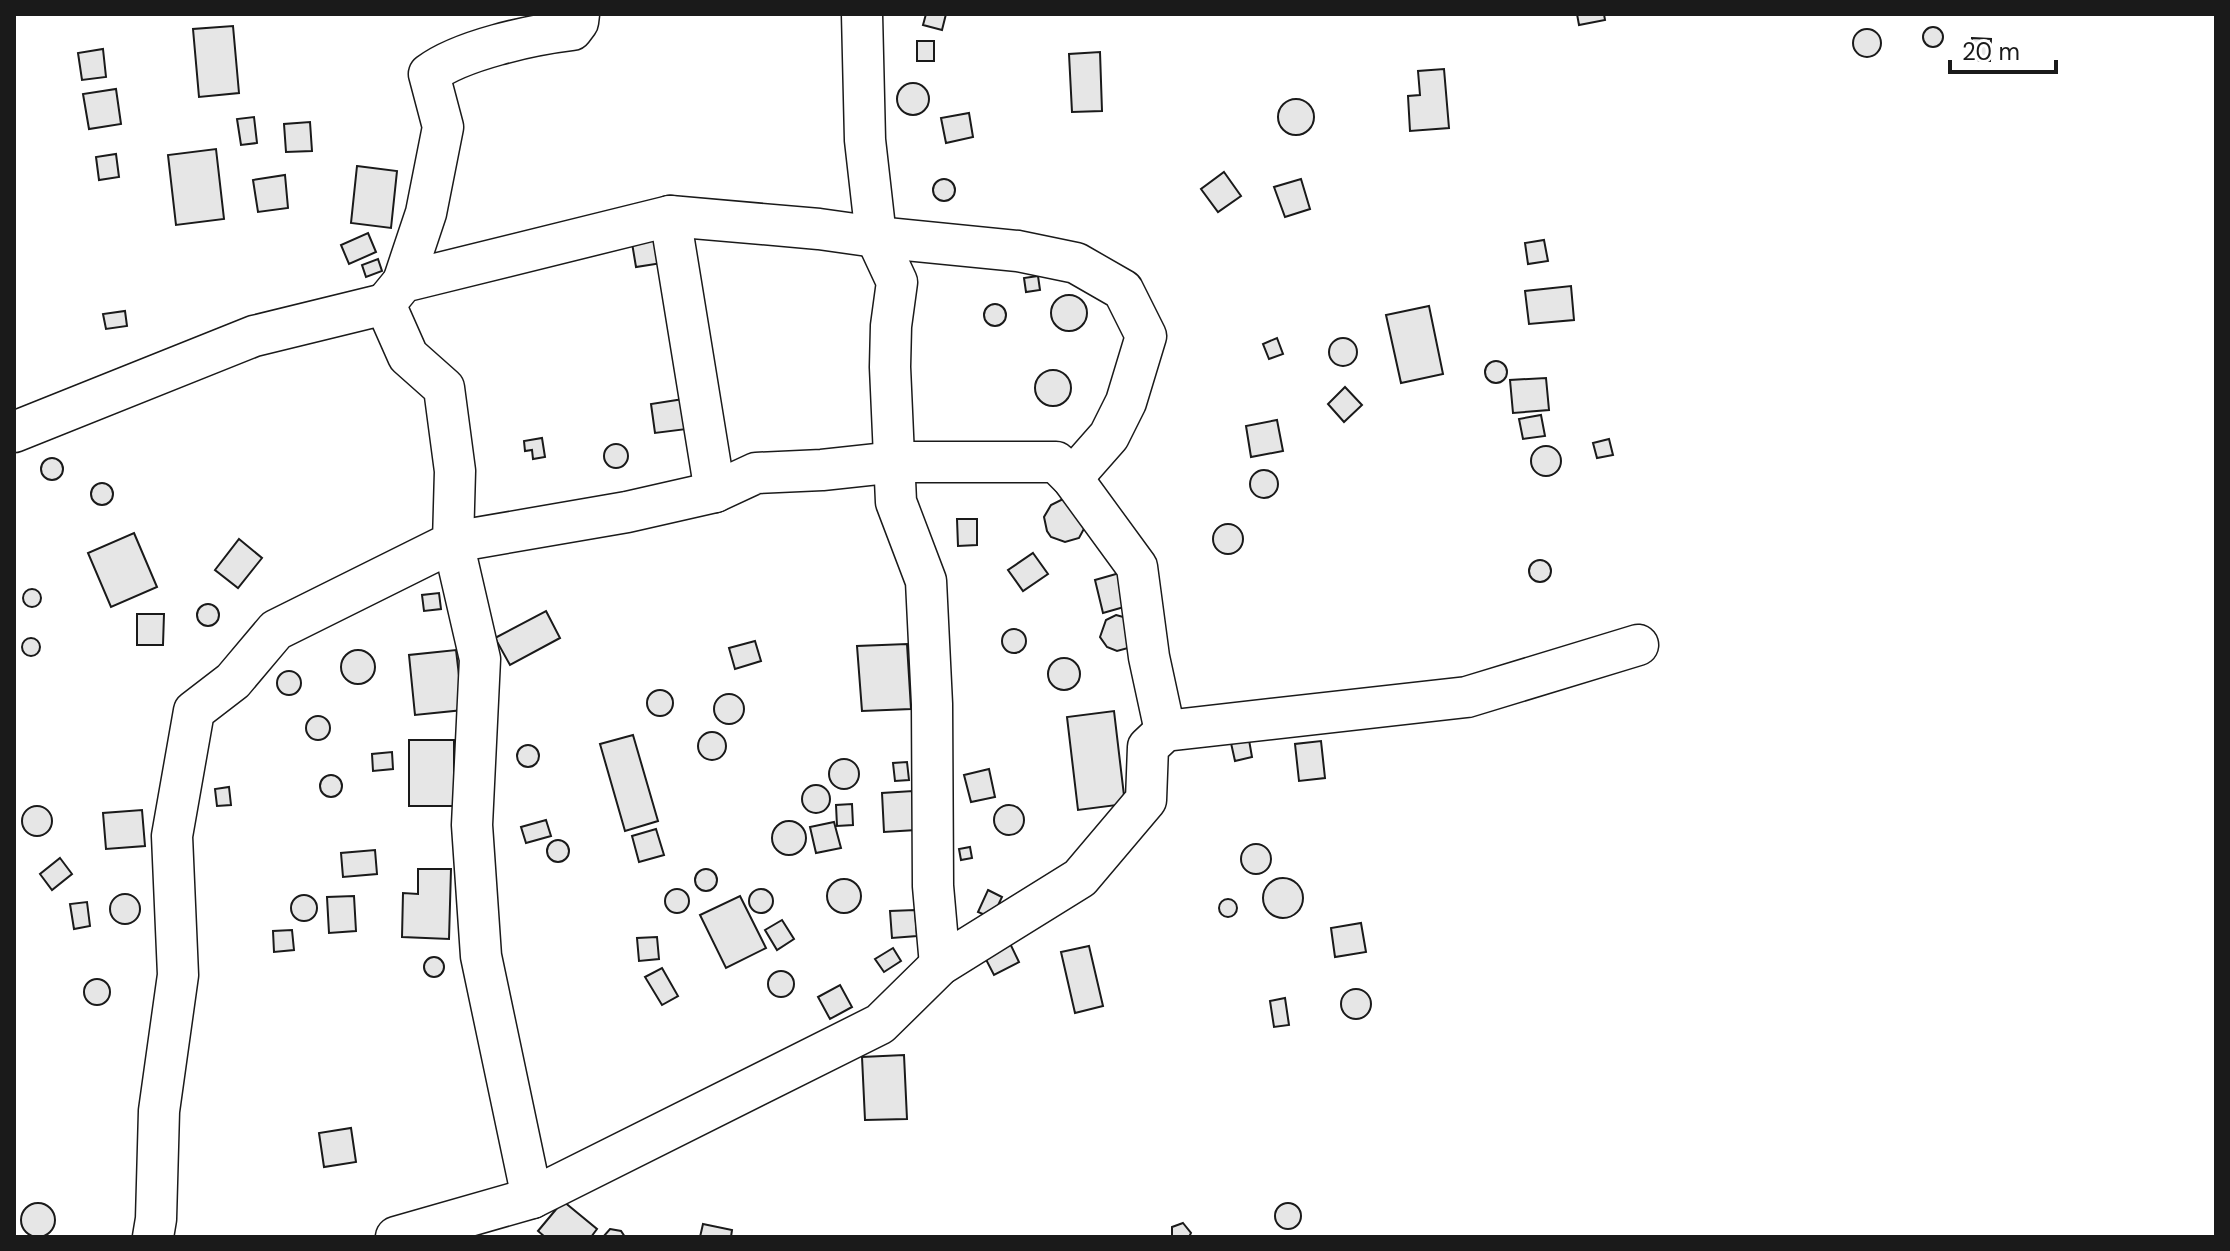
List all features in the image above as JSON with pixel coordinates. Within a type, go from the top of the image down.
[{"type":"street","points":[[532,1198],[481,956],[472,825],[480,659],[453,542],[455,471],[444,388],[408,356],[394,293],[426,213],[443,127],[429,74],[445,62],[541,34],[572,30],[579,14]]},
{"type":"street","points":[[862,14],[865,140],[876,237],[897,282],[890,367],[896,502],[926,581],[933,719],[933,886],[940,965]]},
{"type":"street","points":[[670,216],[715,492]]},
{"type":"street","points":[[14,432],[254,336],[394,293],[670,216],[1018,251],[1076,263],[1123,290],[1146,336],[1126,402],[1109,436],[1072,478]]},
{"type":"street","points":[[153,1237],[159,1111],[178,975],[172,836],[194,711],[233,681],[276,630],[453,542],[627,512],[715,492],[756,473],[896,462],[1056,462],[1072,478],[1137,567],[1149,657],[1165,731]]},
{"type":"street","points":[[396,1237],[532,1198],[880,1024],[940,965],[1080,878],[1146,800],[1148,747],[1165,731],[1467,697],[1638,645]]},
{"type":"building","points":[[926,14],[946,14],[942,30],[923,25]]},
{"type":"building","points":[[1577,14],[1604,14],[1605,20],[1579,25]]},
{"type":"building","points":[[233,26],[239,93],[199,97],[193,29]]},
{"type":"building","points":[[1929,27],[1937,27],[1943,37],[1937,47],[1929,47],[1923,41],[1923,33]]},
{"type":"building","points":[[1867,29],[1877,33],[1881,43],[1877,53],[1867,57],[1857,53],[1853,43],[1857,33]]},
{"type":"building","points":[[1972,38],[1991,39],[1990,61],[1971,60]]},
{"type":"building","points":[[917,41],[934,41],[934,61],[917,61]]},
{"type":"building","points":[[103,49],[106,77],[82,80],[78,53]]},
{"type":"building","points":[[1100,52],[1102,111],[1072,112],[1069,54]]},
{"type":"building","points":[[1444,69],[1449,128],[1410,131],[1408,96],[1420,95],[1418,71]]},
{"type":"building","points":[[913,83],[925,87],[929,99],[925,111],[913,115],[901,111],[897,99],[901,87]]},
{"type":"building","points":[[116,89],[121,124],[89,129],[83,94]]},
{"type":"building","points":[[1296,99],[1308,105],[1314,117],[1308,129],[1296,135],[1284,129],[1278,117],[1284,105]]},
{"type":"building","points":[[969,113],[973,137],[946,143],[941,118]]},
{"type":"building","points":[[254,117],[257,143],[241,145],[237,119]]},
{"type":"building","points":[[310,122],[312,151],[286,152],[284,124]]},
{"type":"building","points":[[216,149],[224,219],[176,225],[168,155]]},
{"type":"building","points":[[116,154],[119,177],[99,180],[96,157]]},
{"type":"building","points":[[357,166],[397,171],[391,228],[351,223]]},
{"type":"building","points":[[1224,172],[1241,196],[1218,212],[1201,189]]},
{"type":"building","points":[[285,175],[288,208],[258,212],[253,180]]},
{"type":"building","points":[[940,179],[948,179],[955,190],[948,201],[940,201],[933,194],[933,186]]},
{"type":"building","points":[[1301,179],[1310,209],[1285,217],[1274,187]]},
{"type":"building","points":[[657,232],[662,263],[636,267],[631,237]]},
{"type":"building","points":[[368,233],[376,252],[349,264],[341,245]]},
{"type":"building","points":[[1544,240],[1548,261],[1528,264],[1525,243]]},
{"type":"building","points":[[378,259],[382,271],[366,277],[362,265]]},
{"type":"building","points":[[1038,276],[1040,290],[1026,292],[1024,278]]},
{"type":"building","points":[[1571,286],[1574,320],[1529,324],[1525,291]]},
{"type":"building","points":[[1069,295],[1082,300],[1087,313],[1082,326],[1069,331],[1056,326],[1051,313],[1056,300]]},
{"type":"building","points":[[991,304],[999,304],[1006,315],[999,326],[991,326],[984,319],[984,311]]},
{"type":"building","points":[[1429,306],[1443,374],[1401,383],[1386,315]]},
{"type":"building","points":[[125,311],[127,326],[106,329],[103,314]]},
{"type":"building","points":[[1277,338],[1283,354],[1269,359],[1263,344]]},
{"type":"building","points":[[1343,338],[1353,342],[1357,352],[1353,362],[1343,366],[1333,362],[1329,352],[1333,342]]},
{"type":"building","points":[[1496,361],[1504,364],[1507,372],[1504,380],[1496,383],[1488,380],[1485,372],[1488,364]]},
{"type":"building","points":[[1053,370],[1066,375],[1071,388],[1066,401],[1053,406],[1040,401],[1035,388],[1040,375]]},
{"type":"building","points":[[1546,378],[1549,410],[1513,413],[1510,380]]},
{"type":"building","points":[[1345,387],[1362,405],[1344,422],[1328,404]]},
{"type":"building","points":[[690,398],[695,428],[655,433],[651,404]]},
{"type":"building","points":[[1541,415],[1545,436],[1523,439],[1519,419]]},
{"type":"building","points":[[1277,420],[1283,451],[1251,457],[1246,426]]},
{"type":"building","points":[[542,438],[545,457],[533,459],[532,450],[525,451],[524,441]]},
{"type":"building","points":[[1609,439],[1613,455],[1597,458],[1593,443]]},
{"type":"building","points":[[616,444],[627,451],[628,456],[621,467],[616,468],[605,461],[604,456],[611,445]]},
{"type":"building","points":[[1546,446],[1557,450],[1561,461],[1557,472],[1546,476],[1535,472],[1531,461],[1535,450]]},
{"type":"building","points":[[52,458],[60,461],[63,469],[60,477],[52,480],[44,477],[41,469],[44,461]]},
{"type":"building","points":[[1264,470],[1274,474],[1278,484],[1274,494],[1264,498],[1254,494],[1250,484],[1254,474]]},
{"type":"building","points":[[102,483],[110,486],[113,494],[110,502],[102,505],[94,502],[91,494],[94,486]]},
{"type":"building","points":[[1063,499],[1086,525],[1079,538],[1065,542],[1051,537],[1044,517],[1051,505]]},
{"type":"building","points":[[957,519],[977,519],[977,545],[958,546]]},
{"type":"building","points":[[1228,524],[1234,525],[1242,533],[1242,545],[1234,553],[1228,554],[1222,553],[1214,545],[1213,539],[1214,533],[1222,525]]},
{"type":"building","points":[[134,533],[157,587],[111,607],[88,553]]},
{"type":"building","points":[[239,539],[262,558],[238,588],[215,570]]},
{"type":"building","points":[[1033,553],[1048,574],[1023,591],[1008,570]]},
{"type":"building","points":[[1540,560],[1548,563],[1551,571],[1548,579],[1540,582],[1532,579],[1529,571],[1532,563]]},
{"type":"building","points":[[1130,570],[1138,603],[1103,613],[1095,580]]},
{"type":"building","points":[[28,589],[36,589],[41,598],[39,605],[28,607],[23,602],[23,594]]},
{"type":"building","points":[[439,593],[441,609],[424,611],[422,595]]},
{"type":"building","points":[[208,604],[216,607],[219,615],[216,623],[208,626],[200,623],[197,615],[200,607]]},
{"type":"building","points":[[546,611],[560,638],[510,665],[495,638]]},
{"type":"building","points":[[137,614],[164,614],[163,645],[137,645]]},
{"type":"building","points":[[1116,615],[1127,618],[1128,648],[1117,651],[1107,647],[1100,637],[1106,620]]},
{"type":"building","points":[[1014,629],[1025,636],[1026,641],[1019,652],[1014,653],[1003,646],[1002,641],[1009,630]]},
{"type":"building","points":[[27,638],[35,638],[40,647],[38,654],[27,656],[22,651],[22,643]]},
{"type":"building","points":[[755,641],[761,661],[735,669],[729,648]]},
{"type":"building","points":[[907,644],[911,709],[862,711],[857,646]]},
{"type":"building","points":[[358,650],[370,655],[375,667],[370,679],[358,684],[346,679],[341,667],[346,655]]},
{"type":"building","points":[[456,650],[463,710],[415,715],[409,655]]},
{"type":"building","points":[[1064,658],[1076,662],[1080,674],[1076,686],[1064,690],[1052,686],[1048,674],[1052,662]]},
{"type":"building","points":[[289,671],[300,678],[301,683],[294,694],[289,695],[278,688],[277,683],[284,672]]},
{"type":"building","points":[[660,690],[669,694],[673,703],[669,712],[660,716],[651,712],[647,703],[651,694]]},
{"type":"building","points":[[729,694],[740,698],[744,709],[740,720],[729,724],[718,720],[714,709],[718,698]]},
{"type":"building","points":[[1114,711],[1125,804],[1078,810],[1067,717]]},
{"type":"building","points":[[318,716],[327,719],[330,728],[327,737],[318,740],[309,737],[306,728],[309,719]]},
{"type":"building","points":[[712,732],[722,736],[726,746],[722,756],[712,760],[702,756],[698,746],[702,736]]},
{"type":"building","points":[[633,735],[658,821],[625,831],[600,744]]},
{"type":"building","points":[[409,740],[454,740],[454,806],[409,806]]},
{"type":"building","points":[[1249,740],[1252,757],[1235,761],[1231,743]]},
{"type":"building","points":[[1321,741],[1325,778],[1299,781],[1295,744]]},
{"type":"building","points":[[528,745],[536,748],[539,756],[536,764],[528,767],[520,764],[517,756],[520,748]]},
{"type":"building","points":[[392,752],[393,769],[373,771],[372,754]]},
{"type":"building","points":[[844,759],[854,764],[859,774],[854,784],[844,789],[834,784],[829,774],[834,764]]},
{"type":"building","points":[[907,762],[909,780],[895,781],[893,763]]},
{"type":"building","points":[[989,769],[995,797],[971,802],[964,775]]},
{"type":"building","points":[[331,775],[339,778],[342,786],[339,794],[331,797],[323,794],[320,786],[323,778]]},
{"type":"building","points":[[816,785],[826,789],[830,799],[826,809],[816,813],[806,809],[802,799],[806,789]]},
{"type":"building","points":[[229,787],[231,805],[217,806],[215,789]]},
{"type":"building","points":[[913,791],[916,830],[884,832],[882,793]]},
{"type":"building","points":[[852,804],[853,825],[837,826],[836,805]]},
{"type":"building","points":[[1009,805],[1020,809],[1024,820],[1020,831],[1009,835],[998,831],[994,820],[998,809]]},
{"type":"building","points":[[37,806],[47,811],[52,821],[47,831],[37,836],[27,831],[22,821],[27,811]]},
{"type":"building","points":[[142,810],[145,846],[106,849],[103,813]]},
{"type":"building","points":[[546,820],[551,836],[526,843],[521,827]]},
{"type":"building","points":[[789,821],[801,826],[806,838],[801,850],[789,855],[777,850],[772,838],[777,826]]},
{"type":"building","points":[[834,822],[841,848],[816,853],[810,827]]},
{"type":"building","points":[[656,829],[664,855],[639,862],[632,836]]},
{"type":"building","points":[[558,840],[566,843],[569,851],[566,859],[558,862],[550,859],[547,851],[550,843]]},
{"type":"building","points":[[1256,844],[1266,849],[1271,859],[1266,869],[1256,874],[1246,869],[1241,859],[1246,849]]},
{"type":"building","points":[[970,847],[972,858],[961,860],[959,849]]},
{"type":"building","points":[[375,850],[377,874],[343,877],[341,853]]},
{"type":"building","points":[[60,858],[72,874],[52,890],[40,874]]},
{"type":"building","points":[[418,869],[451,869],[449,939],[402,937],[403,893],[418,894]]},
{"type":"building","points":[[706,869],[714,872],[717,880],[714,888],[706,891],[698,888],[695,880],[698,872]]},
{"type":"building","points":[[1283,878],[1297,884],[1303,898],[1297,912],[1283,918],[1269,912],[1263,898],[1269,884]]},
{"type":"building","points":[[844,879],[856,884],[861,896],[856,908],[844,913],[832,908],[827,896],[832,884]]},
{"type":"building","points":[[677,889],[686,892],[689,901],[686,910],[677,913],[668,910],[665,901],[668,892]]},
{"type":"building","points":[[761,889],[769,893],[773,901],[769,909],[761,913],[753,909],[749,901],[753,893]]},
{"type":"building","points":[[988,890],[1002,897],[992,918],[978,912]]},
{"type":"building","points":[[125,894],[136,898],[140,909],[136,920],[125,924],[114,920],[110,909],[114,898]]},
{"type":"building","points":[[304,895],[313,899],[317,908],[313,917],[304,921],[295,917],[291,908],[295,899]]},
{"type":"building","points":[[354,896],[356,931],[329,933],[327,897]]},
{"type":"building","points":[[740,896],[766,948],[726,968],[700,915]]},
{"type":"building","points":[[1224,899],[1232,899],[1237,908],[1235,915],[1224,917],[1219,912],[1219,904]]},
{"type":"building","points":[[87,902],[90,926],[74,929],[70,904]]},
{"type":"building","points":[[915,910],[917,936],[892,938],[890,911]]},
{"type":"building","points":[[782,920],[794,939],[777,950],[765,930]]},
{"type":"building","points":[[1361,923],[1366,952],[1335,957],[1331,928]]},
{"type":"building","points":[[292,930],[294,950],[274,952],[273,931]]},
{"type":"building","points":[[1005,933],[1019,962],[994,975],[979,946]]},
{"type":"building","points":[[657,937],[659,959],[639,961],[637,938]]},
{"type":"building","points":[[1089,946],[1103,1006],[1075,1013],[1061,952]]},
{"type":"building","points":[[893,948],[901,961],[884,972],[875,959]]},
{"type":"building","points":[[434,957],[441,960],[444,967],[441,974],[434,977],[427,974],[424,967],[427,960]]},
{"type":"building","points":[[662,968],[678,996],[662,1005],[645,977]]},
{"type":"building","points":[[781,971],[790,975],[794,984],[790,993],[781,997],[772,993],[768,984],[772,975]]},
{"type":"building","points":[[97,979],[107,982],[110,992],[107,1002],[97,1005],[87,1002],[84,992],[87,982]]},
{"type":"building","points":[[840,985],[852,1007],[830,1019],[818,997]]},
{"type":"building","points":[[1356,989],[1362,990],[1370,998],[1370,1010],[1362,1018],[1356,1019],[1350,1018],[1342,1010],[1341,1004],[1342,998],[1350,990]]},
{"type":"building","points":[[1285,998],[1289,1025],[1274,1027],[1270,1001]]},
{"type":"building","points":[[904,1055],[907,1119],[865,1120],[862,1057]]},
{"type":"building","points":[[351,1128],[356,1162],[324,1167],[319,1133]]},
{"type":"building","points":[[563,1201],[597,1229],[591,1237],[545,1237],[538,1231]]},
{"type":"building","points":[[38,1203],[50,1208],[55,1220],[50,1232],[38,1237],[26,1232],[21,1220],[26,1208]]},
{"type":"building","points":[[1288,1203],[1297,1207],[1301,1216],[1297,1225],[1288,1229],[1279,1225],[1275,1216],[1279,1207]]},
{"type":"building","points":[[1183,1223],[1191,1233],[1189,1237],[1172,1237],[1172,1227]]},
{"type":"building","points":[[703,1224],[732,1230],[731,1237],[700,1237]]},
{"type":"building","points":[[610,1229],[621,1231],[625,1237],[603,1237]]}]
